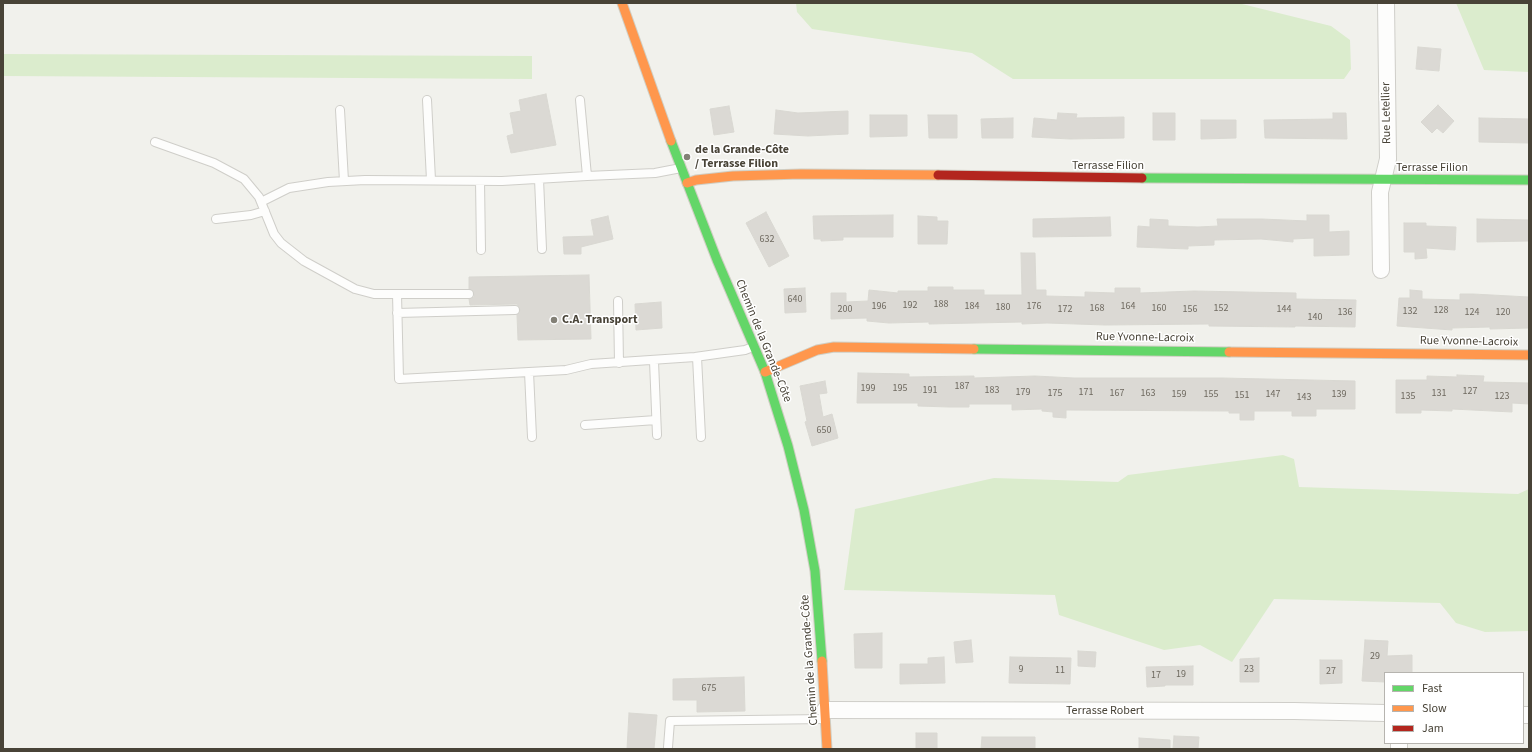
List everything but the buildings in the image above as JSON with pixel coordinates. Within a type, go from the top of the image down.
[{"type":"street","name":"Chemin de la Grande-Côte","points":[[622,3],[657,106],[681,168],[765,372],[792,460],[812,552],[820,616],[827,749]]},
{"type":"street","name":"Rue Letellier","points":[[1381,270],[1380,205],[1383,180],[1388,159],[1386,3]]},
{"type":"street","name":"Terrasse Filion","points":[[687,183],[696,180],[733,176],[801,174],[1383,180],[1529,180]]},
{"type":"street","name":"Rue Yvonne-Lacroix","points":[[765,372],[817,350],[834,347],[1529,355]]},
{"type":"street","name":"Terrasse Robert","points":[[826,714],[1287,711],[1384,713]]},
{"type":"lane","points":[[427,100],[432,180]]},
{"type":"lane","points":[[580,100],[587,176]]},
{"type":"lane","points":[[340,110],[344,180]]},
{"type":"lane","points":[[155,142],[230,170],[249,184],[261,202],[274,234],[280,243],[304,261],[355,289],[374,294],[469,294]]},
{"type":"lane","points":[[261,202],[289,188],[344,180],[539,179],[655,173],[681,168]]},
{"type":"lane","points":[[539,179],[542,248]]},
{"type":"lane","points":[[480,180],[481,250]]},
{"type":"lane","points":[[216,219],[251,215],[265,211]]},
{"type":"lane","points":[[397,294],[399,379],[566,370],[591,364],[697,357],[745,350],[754,347]]},
{"type":"lane","points":[[618,301],[619,363]]},
{"type":"lane","points":[[397,313],[515,310]]},
{"type":"lane","points":[[697,357],[701,437]]},
{"type":"lane","points":[[654,361],[657,435]]},
{"type":"lane","points":[[529,372],[532,437]]},
{"type":"lane","points":[[585,425],[656,420]]},
{"type":"lane","points":[[668,747],[670,721],[826,714]]},
{"type":"green space","points":[[796,3],[1238,3],[1331,26],[1350,40],[1351,69],[1344,79],[1013,79],[972,53],[812,29],[797,12]]},
{"type":"green space","points":[[1456,3],[1529,3],[1529,72],[1484,70]]},
{"type":"green space","points":[[3,54],[532,56],[532,79],[3,76]]},
{"type":"green space","points":[[1283,455],[1294,459],[1299,487],[1518,494],[1529,489],[1529,631],[1485,632],[1456,623],[1440,603],[1274,599],[1232,662],[1200,645],[1164,650],[1059,615],[1055,595],[844,590],[855,509],[994,478],[1118,482],[1128,475]]},
{"type":"traffic: fast","points":[[671,141],[717,260],[765,372],[788,446],[804,510],[815,571],[822,661]]},
{"type":"traffic: fast","points":[[1142,178],[1529,180]]},
{"type":"traffic: fast","points":[[974,349],[1229,352]]},
{"type":"traffic: slow","points":[[622,3],[671,141]]},
{"type":"traffic: slow","points":[[687,183],[696,180],[733,176],[801,174],[938,175]]},
{"type":"traffic: slow","points":[[765,372],[817,350],[834,347],[974,349]]},
{"type":"traffic: slow","points":[[1229,352],[1529,355]]},
{"type":"traffic: slow","points":[[822,661],[827,749]]},
{"type":"traffic: jam","points":[[938,175],[1142,178]]},
{"type":"place","name":"de la Grande-Côte / Terrasse Filion","points":[[687,157]]},
{"type":"place","name":"C.A. Transport","points":[[554,320]]}]
